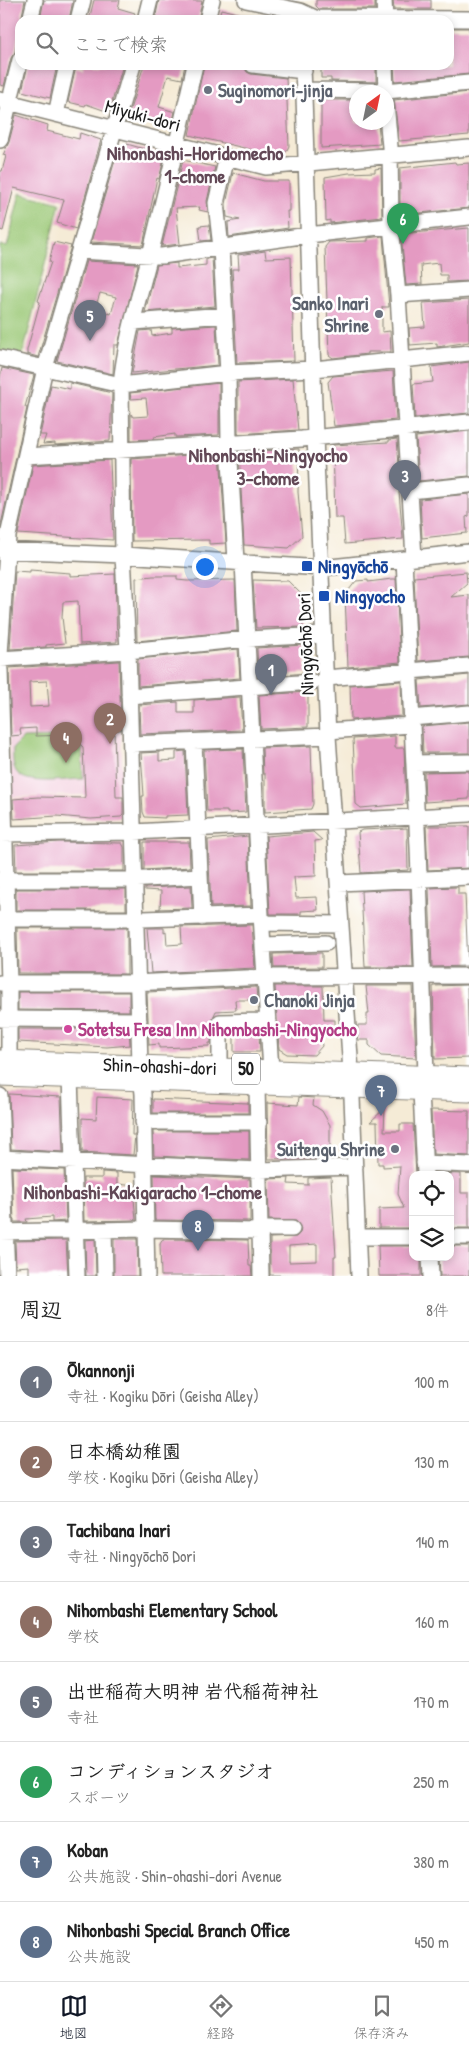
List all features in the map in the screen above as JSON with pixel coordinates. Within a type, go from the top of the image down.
[{"type":"main road","name":"Shin-ohashi-dori","points":[[3,1065],[70,1078],[220,1068],[271,1070],[351,1081]]},
{"type":"main road","name":"Shin-ohashi-dori","points":[[3,1065],[141,1073],[257,1086],[351,1081],[424,1083],[469,1077]]},
{"type":"main road","name":"50","points":[[424,1083],[469,1092]]},
{"type":"street","points":[[31,15],[35,0]]},
{"type":"street","points":[[79,15],[83,0]]},
{"type":"street","points":[[146,15],[150,0]]},
{"type":"street","points":[[208,15],[212,0]]},
{"type":"street","points":[[246,0],[300,10]]},
{"type":"street","points":[[384,0],[385,15]]},
{"type":"street","points":[[454,19],[469,19]]},
{"type":"street","points":[[0,140],[5,101],[16,70]]},
{"type":"street","points":[[56,114],[66,70]]},
{"type":"street","points":[[0,654],[3,551],[8,536],[45,368],[132,70]]},
{"type":"street","points":[[147,1276],[128,651],[123,555],[121,385],[122,371],[194,70]]},
{"type":"street","name":"Ningyōchō Dori","points":[[303,70],[315,437],[324,635],[319,680],[328,734],[339,883],[351,1081],[359,1276]]},
{"type":"street","points":[[386,70],[386,85]]},
{"type":"street","points":[[394,95],[469,83]]},
{"type":"street","points":[[304,90],[349,93]]},
{"type":"street","name":"Miyuki-dori","points":[[5,101],[266,166],[469,148]]},
{"type":"street","points":[[388,130],[391,226],[398,295],[410,491],[408,671],[417,817],[423,976],[424,1169],[469,1165]]},
{"type":"street","points":[[227,157],[216,203],[221,248],[228,373],[229,444],[247,639],[251,740],[271,1070]]},
{"type":"street","points":[[80,251],[150,256],[308,235],[469,218]]},
{"type":"street","points":[[398,295],[469,290]]},
{"type":"street","points":[[134,322],[224,315]]},
{"type":"street","points":[[0,358],[121,385],[228,373],[314,369],[469,353]]},
{"type":"street","points":[[26,456],[229,444],[469,422]]},
{"type":"street","points":[[410,491],[469,485]]},
{"type":"street","points":[[3,551],[123,555],[322,568],[469,552]]},
{"type":"street","points":[[0,659],[128,651],[247,639],[324,635]]},
{"type":"street","points":[[129,696],[249,688],[469,666]]},
{"type":"street","points":[[0,670],[5,1019],[3,1065]]},
{"type":"street","points":[[131,744],[251,740],[328,734],[469,713]]},
{"type":"street","points":[[194,742],[202,918]]},
{"type":"street","points":[[414,763],[469,762]]},
{"type":"street","points":[[2,834],[134,832],[469,814]]},
{"type":"street","points":[[3,880],[135,879],[200,876]]},
{"type":"street","points":[[339,883],[469,877]]},
{"type":"street","points":[[3,919],[202,918],[261,919],[341,924]]},
{"type":"street","points":[[263,944],[326,943]]},
{"type":"street","points":[[4,983],[138,983],[265,977],[469,976]]},
{"type":"street","points":[[5,1019],[139,1020]]},
{"type":"street","points":[[220,1068],[220,1022],[268,1021]]},
{"type":"street","points":[[70,1078],[77,1276]]},
{"type":"street","points":[[257,1086],[261,1276]]},
{"type":"street","points":[[0,1096],[2,1232],[7,1276]]},
{"type":"street","points":[[143,1122],[258,1122]]},
{"type":"street","points":[[1,1158],[259,1170],[355,1167]]},
{"type":"street","points":[[2,1232],[145,1229],[292,1229]]},
{"type":"street","points":[[104,1230],[105,1276]]},
{"type":"street","points":[[358,1237],[409,1238]]},
{"type":"street","points":[[454,1237],[469,1237]]},
{"type":"street","points":[[430,1261],[431,1276]]},
{"type":"shaded area","points":[[107,700],[108,731],[121,731],[123,794],[10,797],[9,730],[32,728],[32,702]]},
{"type":"green space","points":[[20,193],[60,203],[22,358],[0,352],[0,245],[7,247]]},
{"type":"green space","points":[[68,737],[82,748],[83,779],[36,781],[21,776],[16,771],[13,763],[13,748],[23,738]]},
{"type":"building","points":[[0,0],[25,0],[22,15],[15,15],[15,52],[11,58],[4,86],[0,85]]},
{"type":"building","points":[[44,0],[73,0],[70,15],[41,15]]},
{"type":"building","points":[[94,0],[120,0],[118,8],[135,13],[134,15],[90,15]]},
{"type":"building","points":[[159,0],[202,1],[199,15],[156,15]]},
{"type":"building","points":[[316,0],[375,0],[375,9],[319,9],[316,6]]},
{"type":"building","points":[[393,0],[431,0],[431,9],[394,9]]},
{"type":"building","points":[[221,9],[245,15],[219,15]]},
{"type":"building","points":[[454,28],[469,28],[469,74],[395,81],[394,70],[454,70]]},
{"type":"building","points":[[27,70],[56,70],[50,98],[22,91]]},
{"type":"building","points":[[75,70],[122,70],[109,112],[86,104],[85,106],[68,102]]},
{"type":"building","points":[[142,70],[184,70],[182,79],[168,76],[159,107],[175,112],[171,128],[139,117],[138,119],[128,116]]},
{"type":"building","points":[[203,70],[246,70],[251,74],[286,78],[289,146],[286,152],[270,154],[189,135]]},
{"type":"building","points":[[321,70],[376,70],[376,82],[331,81],[331,78],[321,78]]},
{"type":"building","points":[[469,92],[469,135],[399,141],[394,100]]},
{"type":"building","points":[[321,100],[349,100],[349,130],[379,130],[380,144],[321,148]]},
{"type":"building","points":[[16,115],[48,125],[47,131],[79,139],[80,133],[101,140],[76,229],[57,223],[64,200],[14,188],[3,231],[0,230],[0,171],[2,171],[6,156],[3,155],[9,142]]},
{"type":"building","points":[[127,144],[165,155],[159,179],[157,178],[143,245],[91,242],[116,157],[124,158]]},
{"type":"building","points":[[183,160],[215,167],[207,201],[208,212],[199,210],[200,207],[176,208],[180,244],[162,246]]},
{"type":"building","points":[[455,162],[456,164],[469,163],[469,208],[400,215],[400,168]]},
{"type":"building","points":[[381,168],[382,217],[330,223],[330,220],[326,221],[325,177],[349,173],[375,172],[375,169]]},
{"type":"building","points":[[233,173],[264,181],[289,181],[288,228],[229,237],[228,222],[240,220],[227,217],[226,204]]},
{"type":"building","points":[[209,225],[211,240],[201,241],[199,226]]},
{"type":"building","points":[[469,228],[469,281],[447,282],[447,275],[440,275],[439,263],[421,265],[422,284],[406,285],[401,234]]},
{"type":"building","points":[[383,236],[389,307],[382,307],[382,332],[390,331],[391,352],[367,352],[367,354],[333,358],[329,355],[325,247],[329,242],[368,241],[368,238]]},
{"type":"building","points":[[54,242],[71,246],[38,357],[27,354],[27,350],[40,302],[38,301],[51,262],[49,262]]},
{"type":"building","points":[[265,251],[266,258],[291,257],[294,361],[237,363],[232,269],[239,269],[238,255]]},
{"type":"building","points":[[212,258],[215,306],[145,312],[157,265],[177,263],[177,268],[206,265],[206,259]]},
{"type":"building","points":[[86,261],[138,264],[118,345],[114,345],[113,374],[57,361]],"holes":[[[100,293],[116,297],[111,314],[95,309]]]},
{"type":"building","points":[[469,300],[469,342],[437,347],[437,343],[410,345],[409,328],[425,327],[423,303]]},
{"type":"building","points":[[216,325],[218,365],[132,373],[140,331],[151,330],[152,336],[172,333],[172,328]]},
{"type":"building","points":[[469,362],[469,413],[415,418],[413,384],[433,382],[431,367]]},
{"type":"building","points":[[2,368],[34,375],[25,407],[27,408],[0,529],[0,377]]},
{"type":"building","points":[[393,371],[396,420],[334,426],[328,382],[333,376]]},
{"type":"building","points":[[293,379],[298,430],[238,434],[238,382]]},
{"type":"building","points":[[70,383],[112,393],[110,441],[55,445],[55,443],[43,444],[46,435],[40,435],[51,385],[70,389]]},
{"type":"building","points":[[219,383],[219,435],[175,437],[175,434],[154,437],[154,439],[131,440],[131,414],[133,417],[148,416],[146,398],[131,399],[130,393]]},
{"type":"building","points":[[469,431],[469,476],[419,481],[416,437]]},
{"type":"building","points":[[397,439],[403,539],[345,544],[343,518],[335,518],[333,445],[389,442],[389,440]]},
{"type":"building","points":[[299,449],[298,492],[302,536],[289,548],[244,545],[239,452]]},
{"type":"building","points":[[220,453],[226,543],[209,544],[209,540],[132,541],[131,459]]},
{"type":"building","points":[[110,460],[113,540],[18,534],[33,465]]},
{"type":"building","points":[[469,494],[469,516],[466,517],[467,533],[422,538],[420,499]]},
{"type":"building","points":[[30,570],[70,573],[70,576],[115,574],[117,642],[80,644],[78,601],[63,602],[62,617],[65,643],[46,645],[46,647],[10,649],[15,571],[30,572]]},
{"type":"building","points":[[466,572],[467,583],[451,597],[469,595],[469,657],[418,661],[414,577]]},
{"type":"building","points":[[177,576],[177,580],[187,581],[235,580],[237,631],[137,641],[136,578]]},
{"type":"building","points":[[396,579],[400,662],[348,667],[345,595],[356,581],[368,580],[368,582]]},
{"type":"building","points":[[253,580],[288,581],[301,594],[303,627],[256,628]]},
{"type":"building","points":[[303,645],[306,673],[258,677],[257,648]]},
{"type":"building","points":[[238,649],[240,678],[138,686],[138,659]]},
{"type":"building","points":[[119,661],[121,730],[114,730],[116,797],[123,797],[123,815],[121,817],[91,819],[57,816],[14,819],[13,799],[38,797],[84,798],[85,796],[83,747],[69,735],[36,736],[36,728],[20,729],[21,735],[11,736],[9,668]],"holes":[[[47,681],[49,706],[30,707],[29,682]]]},
{"type":"building","points":[[469,675],[469,704],[421,708],[419,680]]},
{"type":"building","points":[[401,681],[402,716],[351,720],[350,685]]},
{"type":"building","points":[[308,692],[308,727],[261,729],[259,695]]},
{"type":"building","points":[[240,697],[242,730],[140,734],[139,705],[178,702],[178,713],[194,713],[194,700]]},
{"type":"building","points":[[469,722],[469,753],[423,753],[422,726]]},
{"type":"building","points":[[395,736],[395,748],[404,748],[406,804],[361,808],[356,804],[353,739]]},
{"type":"building","points":[[311,746],[313,804],[311,809],[265,812],[265,774],[263,774],[262,748]]},
{"type":"building","points":[[243,749],[246,812],[207,811],[204,750]]},
{"type":"building","points":[[185,751],[188,815],[165,816],[165,818],[145,817],[142,796],[144,796],[141,753],[159,752],[159,761],[176,760],[176,752]]},
{"type":"building","points":[[469,771],[469,799],[425,802],[424,772]]},
{"type":"building","points":[[426,826],[469,826],[469,868],[428,870]]},
{"type":"building","points":[[407,828],[408,870],[361,873],[358,832],[362,830]]},
{"type":"building","points":[[313,832],[322,840],[315,841],[316,876],[294,877],[296,898],[317,897],[318,910],[301,911],[301,914],[270,914],[266,836]]},
{"type":"building","points":[[248,836],[251,906],[211,907],[208,840]]},
{"type":"building","points":[[59,842],[122,843],[124,847],[124,871],[16,871],[15,845]]},
{"type":"building","points":[[144,842],[189,842],[190,867],[144,870]]},
{"type":"building","points":[[191,886],[192,908],[160,909],[161,891],[145,890],[145,888]]},
{"type":"building","points":[[458,887],[458,894],[465,894],[468,966],[432,967],[429,888]]},
{"type":"building","points":[[16,889],[126,889],[126,910],[16,910]]},
{"type":"building","points":[[410,889],[413,967],[365,967],[361,891]]},
{"type":"building","points":[[252,925],[255,968],[151,973],[147,928],[164,928],[167,945],[182,944],[181,927]]},
{"type":"building","points":[[17,928],[127,928],[127,974],[18,973]]},
{"type":"building","points":[[322,953],[322,967],[274,968],[273,954]]},
{"type":"building","points":[[467,985],[469,1058],[435,1059],[433,986]]},
{"type":"building","points":[[275,986],[323,986],[324,1020],[335,1020],[335,1035],[320,1035],[322,1046],[314,1055],[287,1054],[279,1049]]},
{"type":"building","points":[[366,986],[413,986],[416,1058],[381,1056],[369,1045],[369,1040],[358,1040],[358,1025],[367,1025],[367,1014],[369,1014]]},
{"type":"building","points":[[256,987],[257,1000],[235,1000],[236,1010],[216,1011],[211,1022],[211,1043],[209,1043],[209,1046],[159,1048],[159,1044],[149,1045],[147,992]]},
{"type":"building","points":[[18,992],[129,992],[129,1011],[18,1010]]},
{"type":"building","points":[[18,1029],[129,1029],[130,1045],[107,1047],[18,1042]]},
{"type":"building","points":[[234,1034],[259,1034],[260,1052],[234,1052]]},
{"type":"building","points":[[9,1094],[61,1097],[63,1152],[11,1149]]},
{"type":"building","points":[[97,1097],[133,1099],[132,1135],[135,1135],[133,1155],[82,1152],[82,1118],[96,1119]]},
{"type":"building","points":[[299,1097],[314,1098],[313,1105],[322,1111],[330,1125],[330,1158],[268,1159],[267,1103],[298,1105]]},
{"type":"building","points":[[153,1099],[248,1103],[248,1113],[153,1113]]},
{"type":"building","points":[[385,1108],[384,1131],[400,1131],[400,1124],[413,1124],[416,1171],[409,1171],[409,1228],[379,1228],[379,1209],[404,1208],[398,1194],[400,1166],[383,1167],[383,1164],[378,1164],[377,1122],[370,1122]]},
{"type":"building","points":[[431,1110],[469,1111],[469,1156],[433,1154]]},
{"type":"building","points":[[153,1131],[249,1131],[249,1160],[154,1156]]},
{"type":"building","points":[[12,1168],[64,1170],[66,1221],[52,1222],[52,1217],[26,1219],[27,1222],[14,1222]]},
{"type":"building","points":[[102,1172],[117,1173],[117,1184],[136,1186],[134,1199],[136,1220],[84,1221],[83,1178],[102,1178]]},
{"type":"building","points":[[454,1174],[461,1174],[461,1193],[469,1193],[469,1228],[454,1228]]},
{"type":"building","points":[[154,1175],[250,1179],[250,1221],[155,1220]]},
{"type":"building","points":[[331,1177],[336,1257],[334,1257],[334,1276],[270,1275],[270,1238],[296,1237],[301,1229],[296,1221],[269,1220],[268,1179],[289,1178],[288,1184],[308,1185],[308,1178]],"holes":[[[317,1244],[317,1261],[289,1262],[289,1246]]]},
{"type":"building","points":[[95,1239],[96,1276],[86,1276],[85,1240]]},
{"type":"building","points":[[114,1239],[137,1239],[138,1276],[114,1276]]},
{"type":"building","points":[[163,1239],[248,1240],[249,1266],[251,1266],[252,1276],[161,1276],[160,1244]]},
{"type":"building","points":[[66,1240],[68,1276],[29,1276],[29,1266],[16,1267],[15,1241]]},
{"type":"building","points":[[378,1246],[409,1246],[409,1261],[421,1261],[421,1276],[379,1276]]},
{"type":"building","points":[[454,1246],[469,1246],[469,1276],[440,1276],[439,1261],[454,1261]]},
{"type":"place","name":"Suginomori-jinja","points":[[208,90]]},
{"type":"place","name":"コンディションスタジオ","points":[[403,244]]},
{"type":"place","name":"Sanko Inari Shrine","points":[[379,314]]},
{"type":"place","name":"出世稲荷大明神 岩代稲荷神社","points":[[90,341]]},
{"type":"place","name":"Tachibana Inari","points":[[405,501]]},
{"type":"place","name":"Ningyōchō","points":[[307,566]]},
{"type":"place","name":"Ningyocho","points":[[324,596]]},
{"type":"place","name":"Ōkannonji","points":[[271,695]]},
{"type":"place","name":"日本橋幼稚園","points":[[110,744]]},
{"type":"place","name":"Nihombashi Elementary School","points":[[66,763]]},
{"type":"place","name":"Chanoki Jinja","points":[[254,1000]]},
{"type":"place","name":"Sotetsu Fresa Inn Nihombashi-Ningyocho","points":[[68,1029]]},
{"type":"place","name":"Koban","points":[[381,1116]]},
{"type":"place","name":"Suitengu Shrine","points":[[395,1149]]},
{"type":"place","name":"Nihonbashi Special Branch Office","points":[[198,1251]]},
{"type":"district","name":"Nihonbashi-Horidomecho 1-chome","points":[[195,164]]},
{"type":"district","name":"Nihonbashi-Ningyocho 3-chome","points":[[268,466]]},
{"type":"district","name":"Nihonbashi-Kakigaracho 1-chome","points":[[143,1192]]}]
